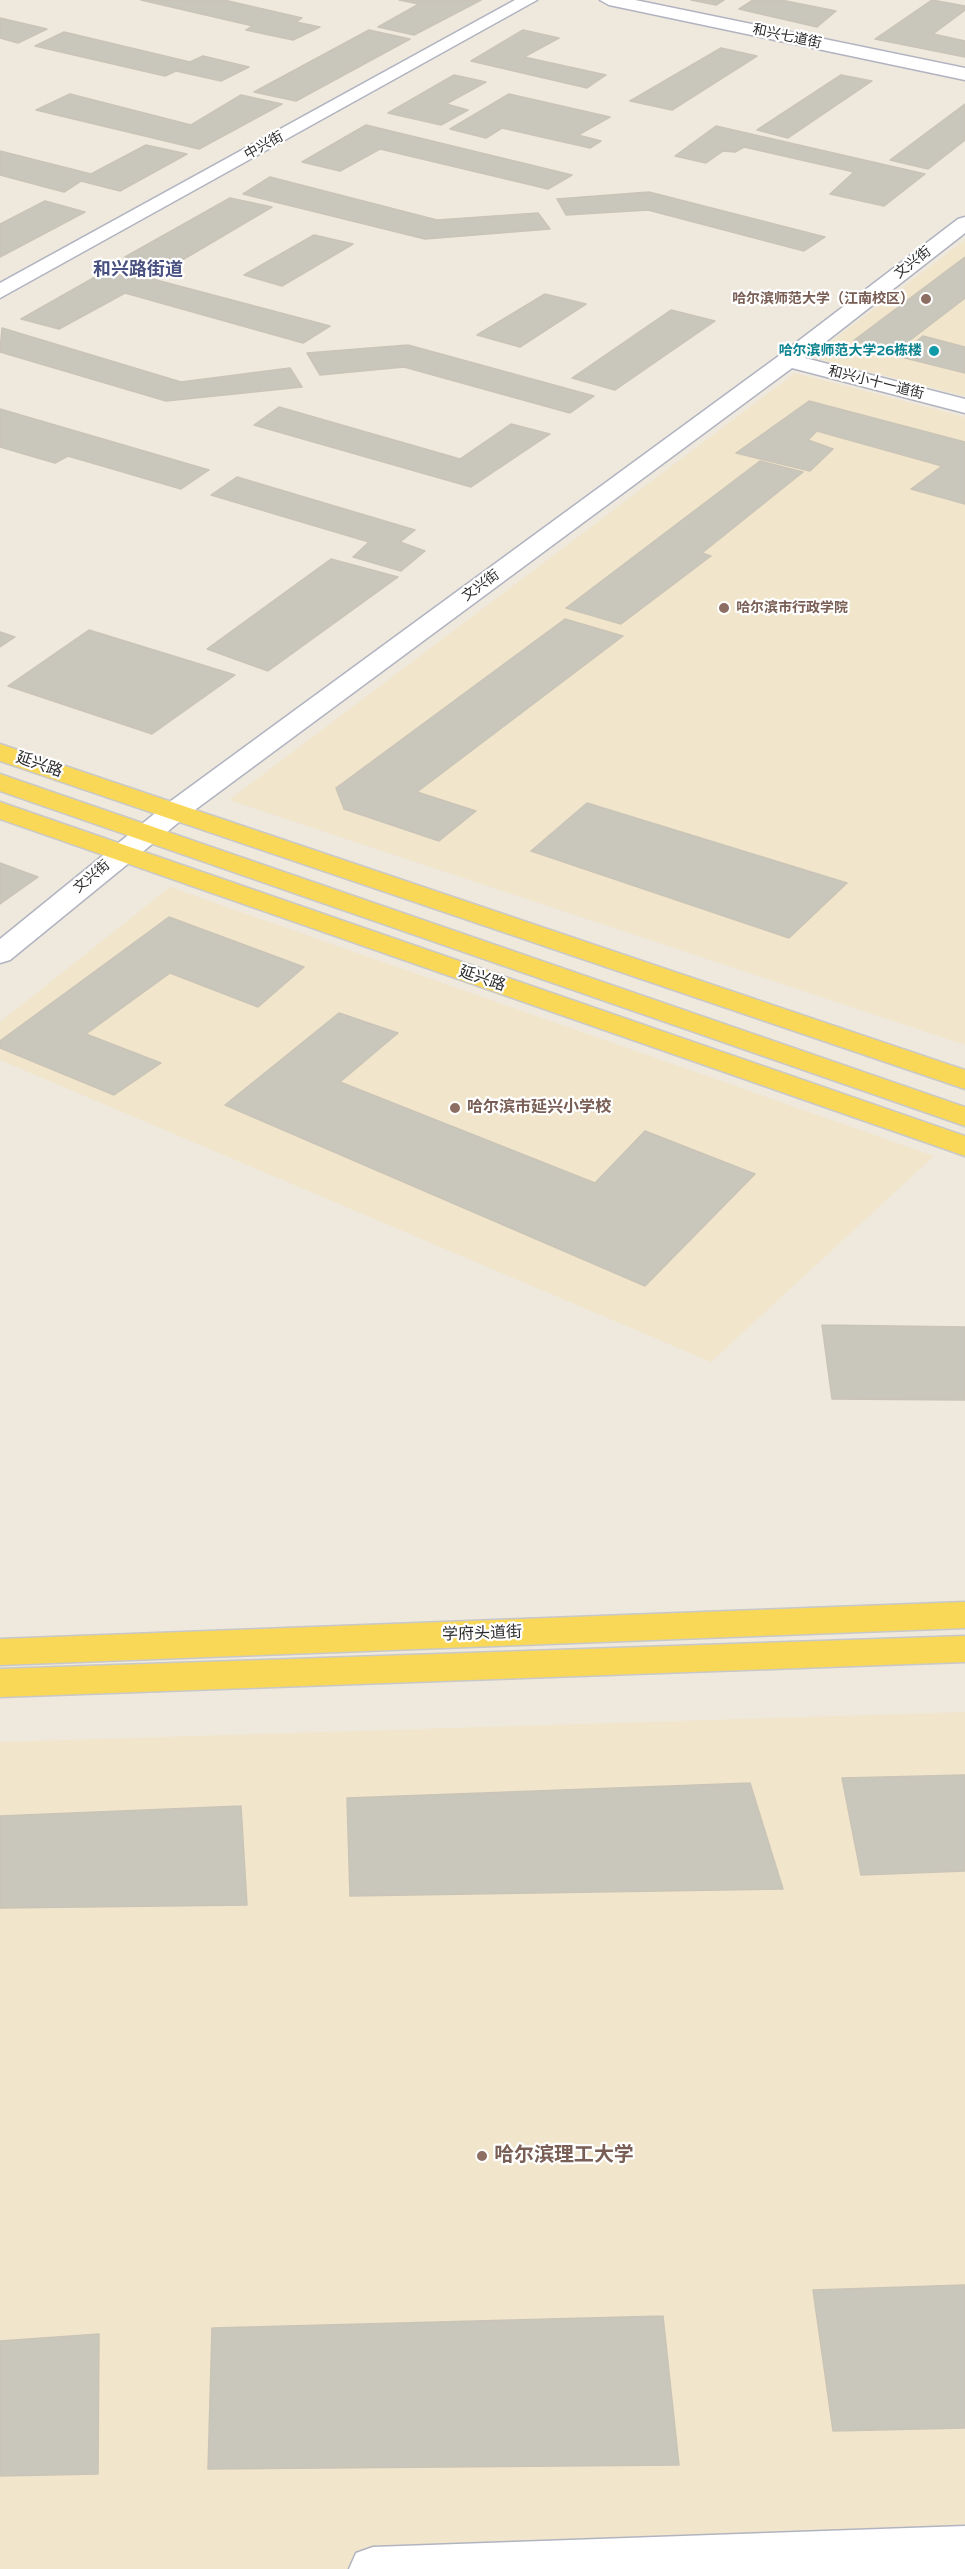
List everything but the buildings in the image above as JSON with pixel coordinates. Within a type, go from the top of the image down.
[{"type":"main road","name":"延兴路","points":[[0,752],[965,1080]]},
{"type":"main road","points":[[0,782],[965,1117]]},
{"type":"main road","name":"延兴路","points":[[0,810],[965,1147]]},
{"type":"main road","name":"学府头道街","points":[[0,1652],[965,1615]]},
{"type":"main road","name":"学府头道街","points":[[0,1683],[965,1649]]},
{"type":"street","name":"中兴街","points":[[0,292],[528,0]]},
{"type":"street","name":"和兴七道街","points":[[609,0],[965,74]]},
{"type":"street","name":"文兴街","points":[[0,954],[174,812],[788,360],[965,224]]},
{"type":"street","name":"和兴小十一道街","points":[[788,360],[965,406]]},
{"type":"street","points":[[373,2569],[895,2560],[965,2548]]},
{"type":"shaded area","name":"哈尔滨师范大学（江南校区）","points":[[965,240],[965,396],[811,357]]},
{"type":"shaded area","name":"哈尔滨市行政学院","points":[[795,373],[965,417],[965,1045],[229,800]]},
{"type":"shaded area","name":"哈尔滨市延兴小学校","points":[[170,887],[934,1156],[711,1362],[0,1060],[0,1022]]},
{"type":"shaded area","name":"哈尔滨理工大学","points":[[965,1712],[965,2569],[0,2569],[0,1742]]},
{"type":"place","name":"哈尔滨师范大学（江南校区）","points":[[926,299]]},
{"type":"place","name":"哈尔滨师范大学26栋楼","points":[[934,351]]},
{"type":"place","name":"哈尔滨市行政学院","points":[[724,608]]},
{"type":"place","name":"哈尔滨市延兴小学校","points":[[455,1108]]},
{"type":"place","name":"哈尔滨理工大学","points":[[482,2156]]},
{"type":"district","name":"和兴路街道","points":[[138,270]]}]
